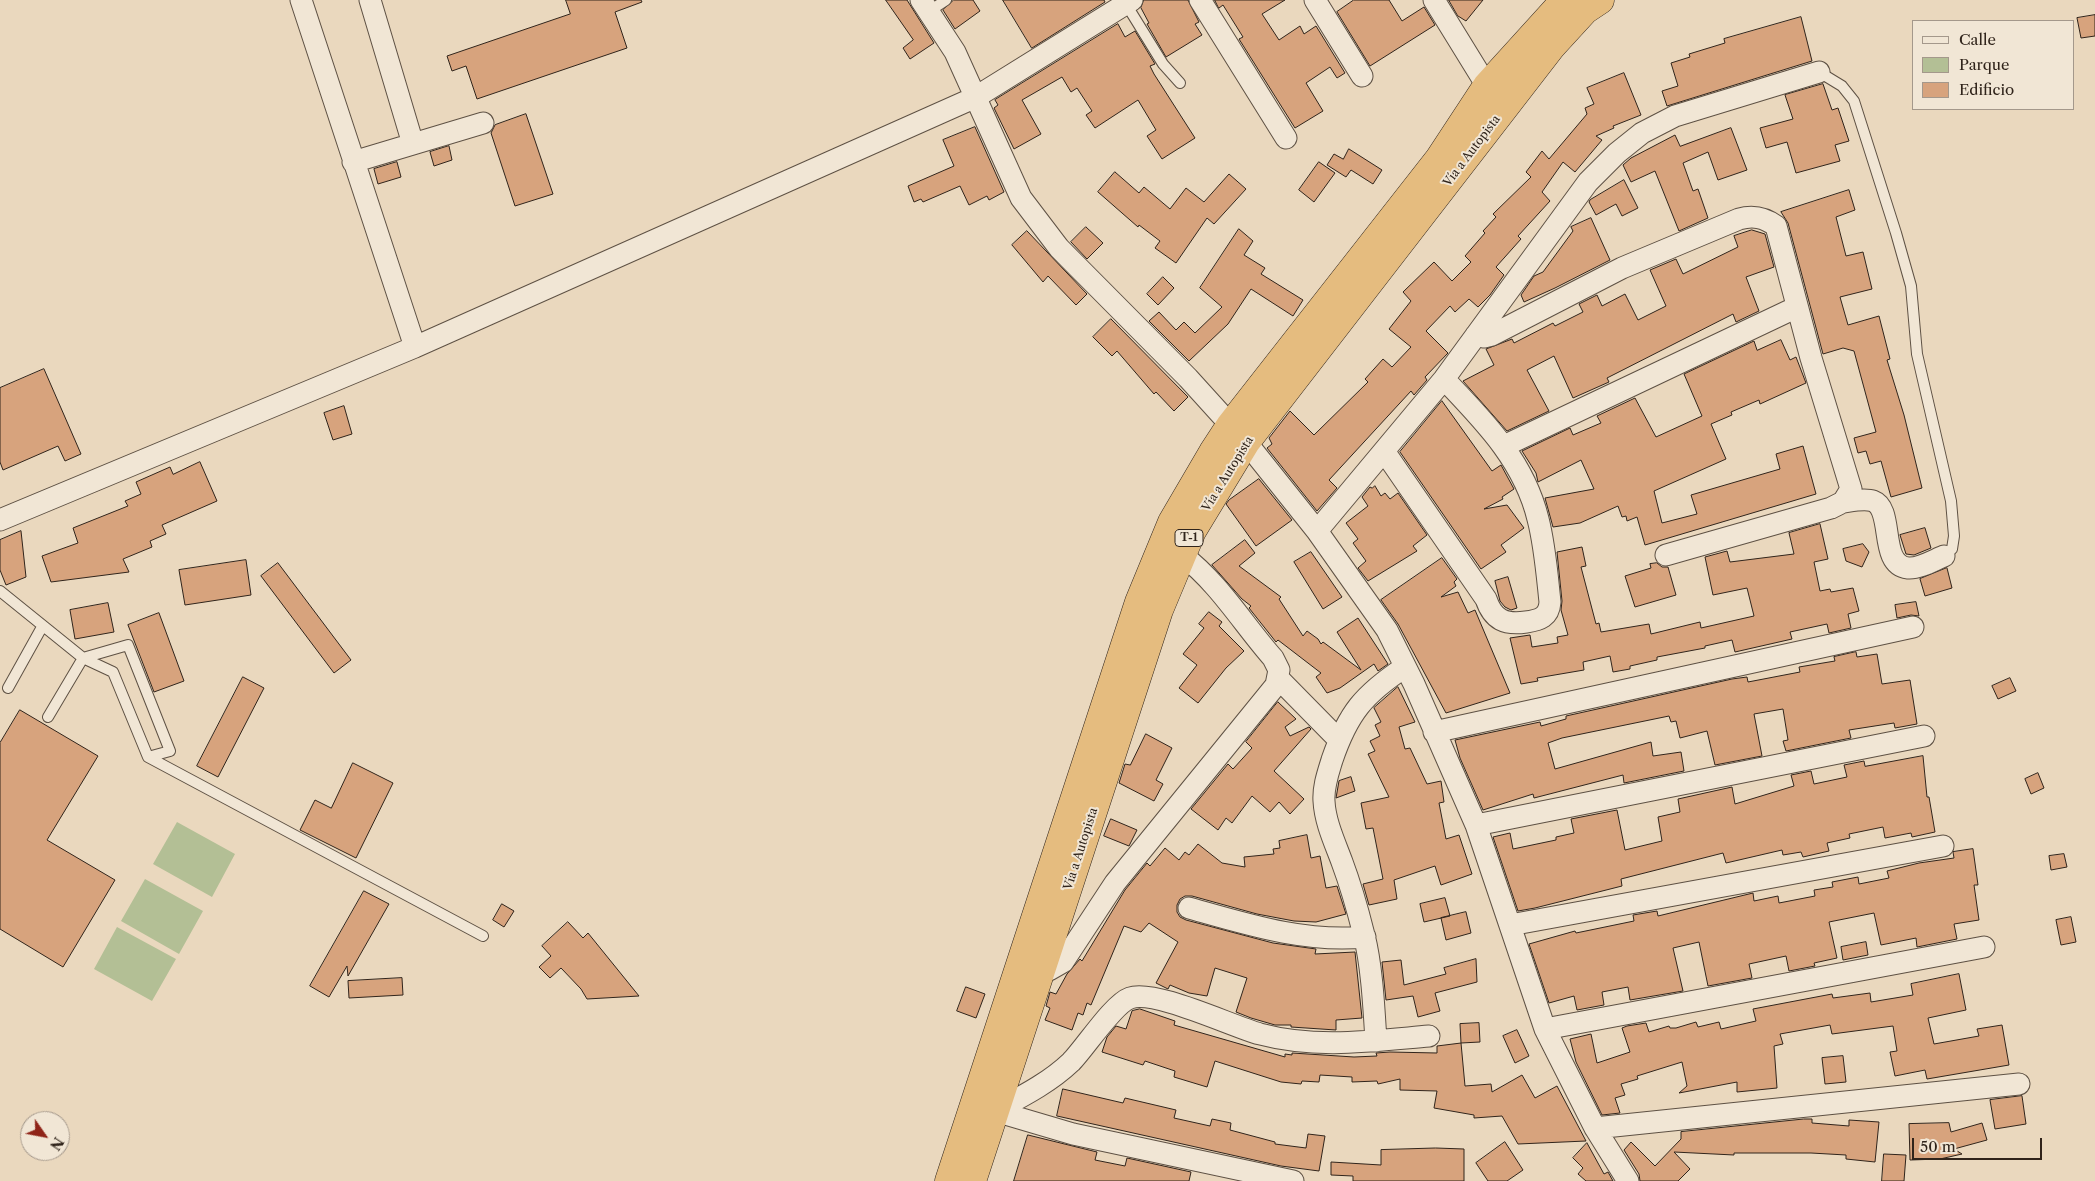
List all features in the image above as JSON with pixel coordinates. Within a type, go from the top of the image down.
[{"type":"highway","name":"Vía a Autopista","points":[[972,1181],[1159,610],[1192,531],[1238,434],[1439,158],[1487,86],[1565,0]]},
{"type":"highway","name":"Vía a Autopista","points":[[949,1181],[1139,602],[1172,522],[1213,452],[1238,434],[1552,46],[1585,10],[1600,0]]},
{"type":"street","points":[[301,0],[414,347]]},
{"type":"street","points":[[370,0],[413,144]]},
{"type":"street","points":[[1200,0],[1286,138]]},
{"type":"street","points":[[1315,0],[1362,76]]},
{"type":"street","points":[[1434,0],[1487,86]]},
{"type":"street","points":[[0,520],[414,347],[976,97],[1129,2]]},
{"type":"street","points":[[925,6],[955,52],[1021,198],[1058,248],[1188,378],[1238,434],[1316,531],[1387,630],[1476,825],[1545,1029],[1595,1128],[1628,1181]]},
{"type":"street","points":[[1316,531],[1444,379],[1588,182],[1617,153],[1642,133],[1674,116],[1819,72]]},
{"type":"street","points":[[353,162],[483,124]]},
{"type":"street","points":[[1476,336],[1492,335],[1622,268],[1747,217],[1763,218],[1776,226],[1811,358],[1850,481],[1852,489],[1843,502]]},
{"type":"street","points":[[1504,446],[1797,306]]},
{"type":"street","points":[[1384,451],[1486,599],[1493,614],[1512,624],[1540,620],[1548,612],[1550,602],[1542,538],[1532,500],[1516,464],[1492,429],[1444,379]]},
{"type":"street","points":[[1666,555],[1831,508],[1843,502],[1872,500],[1878,504],[1883,512],[1893,558],[1900,566],[1910,568],[1944,556]]},
{"type":"street","points":[[1041,970],[1049,970],[1063,962],[1115,883],[1245,726],[1276,685],[1279,670],[1273,658],[1214,584],[1198,567],[1182,555]]},
{"type":"street","points":[[1434,732],[1913,627]]},
{"type":"street","points":[[1376,1041],[1365,937],[1349,882],[1329,825],[1324,801],[1324,786],[1339,740],[1350,718],[1364,698],[1405,667]]},
{"type":"street","points":[[1278,678],[1339,740]]},
{"type":"street","points":[[1476,825],[1924,736]]},
{"type":"street","points":[[1510,925],[1943,846]]},
{"type":"street","points":[[1189,908],[1265,928],[1307,936],[1340,939],[1365,937]]},
{"type":"street","points":[[1545,1029],[1984,947]]},
{"type":"street","points":[[995,1111],[1048,1080],[1070,1062],[1113,1012],[1127,999],[1139,995],[1260,1034],[1318,1044],[1429,1036]]},
{"type":"street","points":[[1595,1128],[2019,1084]]},
{"type":"street","points":[[995,1111],[1073,1134],[1292,1181]]},
{"type":"lane","points":[[925,6],[946,0]]},
{"type":"lane","points":[[1129,2],[1164,64],[1180,83]]},
{"type":"lane","points":[[1819,72],[1842,86],[1854,101],[1911,286],[1916,354],[1951,501],[1954,536],[1952,549],[1944,556]]},
{"type":"lane","points":[[0,591],[42,627],[83,658],[113,672],[148,757],[483,936]]},
{"type":"lane","points":[[8,688],[42,627]]},
{"type":"lane","points":[[48,717],[83,658],[128,645],[170,751],[148,757]]},
{"type":"green space","points":[[177,822],[235,854],[212,897],[153,864]]},
{"type":"green space","points":[[145,879],[203,911],[179,954],[121,921]]},
{"type":"green space","points":[[117,927],[176,959],[152,1001],[94,969]]},
{"type":"building","points":[[566,0],[641,0],[642,2],[615,12],[627,48],[477,99],[466,66],[452,71],[447,56],[570,14]]},
{"type":"building","points":[[886,0],[907,0],[934,43],[910,59],[903,48],[913,40]]},
{"type":"building","points":[[954,0],[973,0],[980,11],[955,29],[943,10]]},
{"type":"building","points":[[1003,0],[1104,0],[1105,2],[1032,48]]},
{"type":"building","points":[[1144,0],[1188,0],[1199,22],[1195,24],[1202,35],[1166,57],[1147,24],[1149,23],[1141,8]]},
{"type":"building","points":[[1215,0],[1285,0],[1262,14],[1279,40],[1300,26],[1304,34],[1316,26],[1345,73],[1337,78],[1330,67],[1306,83],[1323,111],[1295,128],[1239,39],[1243,37],[1223,5],[1219,8]]},
{"type":"building","points":[[1354,0],[1389,0],[1402,21],[1424,7],[1435,25],[1370,66],[1337,12]]},
{"type":"building","points":[[1449,0],[1483,0],[1466,21],[1458,16]]},
{"type":"building","points":[[2095,15],[2095,36],[2081,38],[2077,18]]},
{"type":"building","points":[[1801,17],[1812,61],[1667,106],[1662,91],[1678,86],[1671,63],[1690,57],[1689,54],[1725,43],[1724,39]]},
{"type":"building","points":[[1118,24],[1125,37],[1135,31],[1155,64],[1150,66],[1154,74],[1195,138],[1162,159],[1147,136],[1156,130],[1138,100],[1095,128],[1086,115],[1092,111],[1077,88],[1071,92],[1062,77],[1022,100],[1041,134],[1014,149],[994,108],[998,105],[995,100]]},
{"type":"building","points":[[1624,73],[1641,115],[1613,126],[1614,128],[1596,136],[1602,140],[1575,172],[1563,162],[1542,192],[1550,201],[1518,236],[1521,239],[1496,267],[1504,275],[1490,295],[1478,307],[1469,299],[1455,312],[1450,306],[1426,331],[1448,353],[1425,377],[1427,380],[1414,395],[1411,391],[1329,480],[1337,488],[1317,511],[1267,448],[1272,444],[1269,438],[1290,411],[1314,435],[1368,382],[1365,379],[1383,359],[1392,367],[1411,347],[1389,329],[1411,301],[1403,292],[1434,262],[1452,281],[1471,262],[1465,256],[1496,217],[1493,214],[1531,177],[1526,172],[1542,151],[1549,159],[1587,114],[1585,108],[1594,104],[1587,88]]},
{"type":"building","points":[[1823,84],[1832,110],[1838,108],[1849,141],[1835,145],[1840,161],[1796,173],[1787,142],[1766,148],[1760,128],[1793,119],[1785,95]]},
{"type":"building","points":[[526,114],[553,194],[515,206],[491,133],[495,125]]},
{"type":"building","points":[[975,127],[1004,192],[989,200],[987,196],[969,205],[960,186],[923,202],[921,199],[914,202],[908,186],[954,166],[943,140]]},
{"type":"building","points":[[1731,128],[1747,170],[1718,180],[1708,152],[1683,163],[1693,191],[1698,189],[1708,218],[1679,231],[1655,171],[1631,182],[1623,165],[1631,158],[1675,135],[1680,146]]},
{"type":"building","points":[[449,146],[452,160],[434,166],[430,152]]},
{"type":"building","points":[[1349,149],[1382,170],[1373,184],[1351,170],[1346,177],[1327,165],[1334,154],[1343,159]]},
{"type":"building","points":[[397,162],[401,177],[378,184],[374,169]]},
{"type":"building","points":[[1319,162],[1335,173],[1314,202],[1299,190]]},
{"type":"building","points":[[1115,172],[1139,193],[1144,187],[1170,209],[1186,188],[1204,202],[1229,174],[1246,189],[1214,224],[1207,218],[1176,263],[1155,248],[1160,241],[1139,225],[1138,227],[1098,192]]},
{"type":"building","points":[[1624,180],[1638,208],[1622,216],[1616,204],[1596,215],[1589,202],[1590,200]]},
{"type":"building","points":[[1849,190],[1855,210],[1836,217],[1846,256],[1863,252],[1872,289],[1840,297],[1848,325],[1879,316],[1890,359],[1887,360],[1904,415],[1922,488],[1891,497],[1881,461],[1870,464],[1866,451],[1858,453],[1854,438],[1876,432],[1854,351],[1843,348],[1823,354],[1788,223],[1781,212]]},
{"type":"building","points":[[1591,218],[1610,260],[1524,302],[1521,295],[1534,276],[1543,272],[1573,231],[1571,227]]},
{"type":"building","points":[[1086,227],[1103,243],[1087,259],[1071,242]]},
{"type":"building","points":[[1239,229],[1253,241],[1244,255],[1265,268],[1261,274],[1303,300],[1293,316],[1251,289],[1228,324],[1189,361],[1149,321],[1159,312],[1176,330],[1184,322],[1195,333],[1222,307],[1200,288]]},
{"type":"building","points":[[1752,230],[1765,234],[1774,267],[1746,277],[1759,311],[1736,322],[1733,314],[1607,378],[1609,382],[1573,398],[1554,356],[1527,370],[1549,411],[1507,431],[1463,381],[1494,365],[1486,349],[1512,339],[1514,343],[1553,323],[1555,326],[1583,312],[1579,304],[1597,295],[1602,306],[1625,294],[1638,320],[1666,306],[1650,270],[1676,259],[1683,274],[1738,247],[1734,236]]},
{"type":"building","points":[[1027,231],[1087,294],[1076,305],[1048,276],[1043,282],[1012,245]]},
{"type":"building","points":[[1163,277],[1174,288],[1158,305],[1147,294]]},
{"type":"building","points":[[1111,319],[1188,397],[1174,411],[1156,392],[1154,394],[1117,351],[1112,356],[1093,337]]},
{"type":"building","points":[[1781,340],[1790,360],[1796,357],[1806,383],[1760,404],[1759,400],[1731,412],[1732,415],[1711,424],[1726,459],[1654,491],[1662,523],[1697,514],[1691,495],[1780,469],[1776,454],[1803,446],[1816,494],[1645,545],[1637,517],[1627,521],[1626,516],[1622,517],[1618,506],[1580,523],[1553,527],[1545,498],[1594,489],[1581,460],[1538,482],[1536,473],[1522,451],[1570,428],[1573,435],[1601,423],[1597,416],[1635,398],[1656,437],[1702,416],[1684,374],[1754,341],[1757,350]]},
{"type":"building","points":[[44,369],[81,454],[65,461],[58,446],[3,470],[0,462],[0,388]]},
{"type":"building","points":[[1442,401],[1492,471],[1501,465],[1514,489],[1502,497],[1503,499],[1484,509],[1507,505],[1524,528],[1501,545],[1506,552],[1481,569],[1400,452]]},
{"type":"building","points":[[344,406],[352,434],[333,440],[324,413]]},
{"type":"building","points":[[200,462],[217,501],[162,525],[166,534],[150,541],[152,547],[123,559],[129,572],[51,582],[42,556],[78,543],[73,528],[128,506],[125,501],[141,494],[136,482],[170,467],[173,474]]},
{"type":"building","points":[[1259,479],[1292,520],[1256,546],[1226,504]]},
{"type":"building","points":[[1375,486],[1381,496],[1385,493],[1390,499],[1398,493],[1427,535],[1413,546],[1417,551],[1368,581],[1358,568],[1366,561],[1353,543],[1358,539],[1346,523],[1368,506],[1362,497],[1370,487]]},
{"type":"building","points":[[1820,524],[1828,559],[1814,562],[1820,591],[1830,589],[1831,592],[1853,588],[1859,611],[1848,614],[1851,628],[1829,633],[1827,624],[1790,632],[1792,639],[1735,652],[1732,640],[1705,646],[1705,648],[1657,657],[1657,660],[1630,666],[1630,669],[1613,672],[1610,656],[1583,662],[1584,670],[1537,678],[1538,681],[1521,684],[1510,638],[1530,635],[1532,647],[1558,643],[1557,637],[1568,635],[1561,610],[1562,601],[1557,552],[1582,547],[1586,566],[1581,567],[1596,624],[1599,623],[1601,632],[1649,624],[1651,634],[1700,622],[1701,628],[1754,616],[1747,588],[1713,595],[1705,557],[1727,551],[1730,562],[1794,554],[1789,533]]},
{"type":"building","points":[[1925,528],[1931,548],[1914,555],[1906,554],[1900,535]]},
{"type":"building","points":[[21,531],[26,577],[6,585],[0,570],[0,540]]},
{"type":"building","points":[[1245,540],[1255,553],[1239,566],[1281,597],[1279,599],[1303,636],[1307,631],[1318,639],[1321,644],[1323,642],[1361,670],[1337,632],[1358,618],[1388,664],[1378,671],[1374,664],[1340,688],[1327,693],[1316,677],[1321,673],[1278,640],[1276,642],[1249,608],[1251,606],[1242,599],[1212,565]]},
{"type":"building","points":[[1863,544],[1869,552],[1862,567],[1846,561],[1843,549]]},
{"type":"building","points":[[1311,552],[1342,597],[1323,609],[1294,562]]},
{"type":"building","points":[[1442,558],[1457,579],[1454,582],[1456,586],[1441,597],[1458,592],[1468,613],[1475,610],[1510,693],[1446,713],[1398,624],[1381,600]]},
{"type":"building","points":[[246,560],[251,595],[185,605],[179,570]]},
{"type":"building","points":[[278,563],[351,660],[334,673],[261,576]]},
{"type":"building","points":[[1657,563],[1662,567],[1668,567],[1676,595],[1635,607],[1625,576],[1651,568],[1650,564]]},
{"type":"building","points":[[1947,568],[1952,588],[1925,596],[1920,579]]},
{"type":"building","points":[[1508,577],[1517,608],[1511,610],[1500,601],[1495,581]]},
{"type":"building","points":[[1916,602],[1919,616],[1911,615],[1897,618],[1895,605]]},
{"type":"building","points":[[108,603],[114,632],[75,639],[70,610]]},
{"type":"building","points":[[1209,612],[1222,622],[1219,626],[1244,651],[1226,668],[1198,703],[1179,688],[1197,665],[1183,654],[1204,628],[1199,624]]},
{"type":"building","points":[[159,613],[184,681],[154,692],[128,625]]},
{"type":"building","points":[[1856,652],[1857,657],[1877,654],[1882,684],[1910,680],[1917,724],[1895,728],[1894,723],[1849,730],[1851,738],[1786,751],[1783,741],[1788,740],[1783,709],[1754,714],[1762,756],[1715,765],[1707,731],[1680,738],[1676,721],[1671,722],[1669,716],[1562,738],[1548,743],[1555,769],[1651,742],[1653,756],[1681,752],[1684,771],[1624,783],[1623,775],[1534,798],[1533,794],[1483,810],[1460,758],[1455,740],[1540,722],[1541,726],[1566,719],[1566,716],[1732,679],[1747,677],[1748,682],[1800,672],[1799,667],[1835,661],[1834,657]]},
{"type":"building","points":[[243,677],[264,688],[218,777],[197,766]]},
{"type":"building","points":[[2010,678],[2016,691],[1998,699],[1992,686]]},
{"type":"building","points":[[1398,687],[1415,722],[1399,727],[1405,749],[1410,748],[1427,784],[1441,781],[1444,802],[1439,803],[1446,839],[1459,835],[1472,874],[1441,885],[1435,866],[1394,880],[1397,899],[1369,905],[1363,884],[1383,879],[1373,828],[1366,829],[1361,803],[1389,797],[1368,754],[1375,751],[1370,741],[1380,736],[1375,725],[1381,722],[1374,708]]},
{"type":"building","points":[[1278,702],[1296,719],[1285,727],[1290,736],[1309,727],[1311,729],[1274,771],[1304,799],[1290,814],[1279,802],[1270,812],[1252,796],[1232,823],[1226,818],[1218,830],[1191,809],[1228,764],[1233,769],[1252,748],[1246,742]]},
{"type":"building","points":[[20,710],[98,756],[47,840],[115,880],[63,967],[0,929],[0,743]]},
{"type":"building","points":[[1146,734],[1172,748],[1156,780],[1163,784],[1154,801],[1119,783],[1125,764],[1130,765]]},
{"type":"building","points":[[1923,756],[1927,797],[1929,797],[1935,832],[1912,837],[1911,833],[1885,838],[1883,827],[1849,834],[1850,838],[1827,843],[1829,851],[1803,857],[1801,852],[1783,855],[1782,850],[1726,863],[1723,853],[1621,879],[1622,886],[1518,911],[1493,837],[1510,833],[1513,849],[1556,840],[1556,837],[1574,833],[1571,819],[1617,810],[1625,850],[1662,841],[1658,817],[1680,812],[1678,799],[1732,787],[1735,804],[1794,786],[1791,775],[1811,771],[1814,784],[1847,777],[1844,765],[1864,761],[1865,766]]},
{"type":"building","points":[[353,763],[393,783],[356,858],[300,830],[315,800],[331,808]]},
{"type":"building","points":[[2038,773],[2044,788],[2031,794],[2025,779]]},
{"type":"building","points":[[1351,777],[1355,791],[1336,798],[1339,781]]},
{"type":"building","points":[[1111,819],[1137,830],[1129,846],[1104,836]]},
{"type":"building","points":[[1307,835],[1311,858],[1320,856],[1326,888],[1337,886],[1346,914],[1316,922],[1294,921],[1257,914],[1192,896],[1185,896],[1180,899],[1177,905],[1177,912],[1180,917],[1186,920],[1273,943],[1316,949],[1315,954],[1355,952],[1362,1018],[1336,1020],[1336,1030],[1275,1025],[1251,1018],[1236,1012],[1247,978],[1215,968],[1207,996],[1189,993],[1170,985],[1168,989],[1156,983],[1178,942],[1149,923],[1141,932],[1124,926],[1091,1005],[1087,1003],[1083,1015],[1078,1013],[1072,1030],[1045,1020],[1050,1008],[1046,1006],[1050,992],[1056,994],[1067,974],[1080,959],[1082,961],[1125,890],[1147,863],[1150,866],[1165,848],[1179,860],[1185,852],[1189,855],[1198,844],[1222,863],[1245,867],[1244,857],[1274,854],[1273,849],[1280,848],[1279,841]]},
{"type":"building","points":[[1973,849],[1978,885],[1974,885],[1979,920],[1954,924],[1957,939],[1917,947],[1916,938],[1881,945],[1874,913],[1829,922],[1837,958],[1814,963],[1815,966],[1789,971],[1786,956],[1749,964],[1752,978],[1708,986],[1699,942],[1673,948],[1683,991],[1630,1000],[1628,987],[1602,992],[1604,1005],[1577,1010],[1574,996],[1549,1003],[1529,944],[1575,931],[1576,933],[1634,921],[1633,915],[1657,911],[1658,916],[1753,893],[1754,901],[1778,896],[1779,903],[1815,896],[1814,890],[1833,887],[1832,882],[1858,877],[1859,884],[1889,878],[1887,871],[1919,863],[1954,858],[1953,852]]},
{"type":"building","points":[[2064,854],[2067,867],[2051,870],[2049,856]]},
{"type":"building","points":[[364,891],[389,904],[348,976],[347,966],[329,997],[310,986]]},
{"type":"building","points":[[1445,898],[1450,916],[1424,922],[1420,904]]},
{"type":"building","points":[[502,904],[514,911],[504,927],[493,920]]},
{"type":"building","points":[[1466,912],[1471,933],[1446,940],[1441,918]]},
{"type":"building","points":[[2071,917],[2076,942],[2061,945],[2056,920]]},
{"type":"building","points":[[568,922],[583,938],[588,933],[639,996],[587,999],[581,989],[561,968],[550,978],[539,967],[551,956],[542,946]]},
{"type":"building","points":[[1866,942],[1868,955],[1843,960],[1841,947]]},
{"type":"building","points":[[1476,959],[1477,982],[1435,993],[1440,1011],[1418,1017],[1413,996],[1386,1000],[1382,962],[1401,960],[1404,985],[1446,974],[1444,968]]},
{"type":"building","points":[[1959,974],[1966,1010],[1928,1018],[1934,1044],[1979,1036],[1977,1029],[2002,1025],[2009,1065],[1927,1079],[1925,1070],[1895,1076],[1890,1052],[1897,1051],[1893,1026],[1832,1034],[1830,1025],[1780,1034],[1783,1044],[1774,1046],[1777,1088],[1737,1092],[1737,1082],[1679,1093],[1687,1086],[1682,1062],[1637,1076],[1638,1079],[1621,1084],[1625,1095],[1615,1098],[1620,1113],[1602,1115],[1576,1062],[1570,1039],[1591,1034],[1597,1063],[1630,1052],[1622,1028],[1627,1026],[1646,1023],[1649,1032],[1669,1026],[1670,1028],[1676,1028],[1696,1022],[1698,1027],[1719,1022],[1721,1029],[1756,1021],[1753,1009],[1832,994],[1833,998],[1870,993],[1871,1002],[1913,995],[1911,984]]},
{"type":"building","points":[[402,978],[403,995],[349,998],[348,981]]},
{"type":"building","points":[[966,987],[985,994],[976,1018],[957,1011]]},
{"type":"building","points":[[1140,1009],[1175,1021],[1174,1025],[1285,1057],[1285,1054],[1292,1055],[1292,1053],[1354,1057],[1377,1056],[1376,1053],[1390,1052],[1437,1053],[1437,1046],[1461,1043],[1465,1086],[1491,1084],[1492,1092],[1522,1075],[1535,1098],[1557,1086],[1586,1141],[1518,1144],[1502,1116],[1474,1118],[1474,1115],[1434,1108],[1437,1091],[1400,1090],[1400,1079],[1378,1084],[1377,1081],[1352,1082],[1352,1077],[1320,1075],[1319,1082],[1302,1081],[1301,1084],[1281,1082],[1215,1061],[1207,1087],[1174,1077],[1175,1071],[1145,1061],[1143,1065],[1102,1052],[1107,1037],[1116,1026],[1126,1029],[1132,1011]]},
{"type":"building","points":[[1479,1023],[1480,1042],[1461,1043],[1460,1024]]},
{"type":"building","points":[[1517,1030],[1529,1056],[1515,1063],[1503,1036]]},
{"type":"building","points":[[1843,1056],[1846,1082],[1825,1084],[1822,1058]]},
{"type":"building","points":[[1063,1089],[1123,1103],[1125,1098],[1176,1110],[1174,1118],[1210,1126],[1212,1119],[1231,1123],[1230,1130],[1275,1142],[1275,1144],[1306,1148],[1308,1134],[1325,1136],[1319,1171],[1281,1166],[1057,1116]]},
{"type":"building","points":[[2022,1096],[2026,1124],[1995,1129],[1990,1100]]},
{"type":"building","points":[[1812,1119],[1812,1123],[1849,1126],[1849,1120],[1879,1122],[1875,1162],[1846,1159],[1846,1155],[1811,1153],[1734,1153],[1734,1155],[1674,1152],[1690,1169],[1678,1181],[1640,1181],[1639,1174],[1624,1150],[1631,1142],[1655,1166],[1681,1139],[1681,1132]]},
{"type":"building","points":[[1949,1123],[1951,1132],[1982,1123],[1987,1140],[1954,1149],[1962,1154],[1940,1159],[1910,1160],[1909,1124]]},
{"type":"building","points":[[1028,1135],[1097,1152],[1095,1160],[1125,1166],[1127,1158],[1191,1172],[1189,1181],[1014,1181]]},
{"type":"building","points":[[1505,1142],[1523,1170],[1507,1181],[1488,1181],[1476,1163]]},
{"type":"building","points":[[1587,1143],[1604,1174],[1608,1172],[1613,1181],[1586,1181],[1578,1174],[1583,1168],[1573,1158]]},
{"type":"building","points":[[1464,1149],[1464,1181],[1353,1181],[1353,1176],[1331,1175],[1331,1162],[1381,1165],[1381,1150]]},
{"type":"building","points":[[1884,1154],[1906,1155],[1904,1181],[1882,1181]]}]
